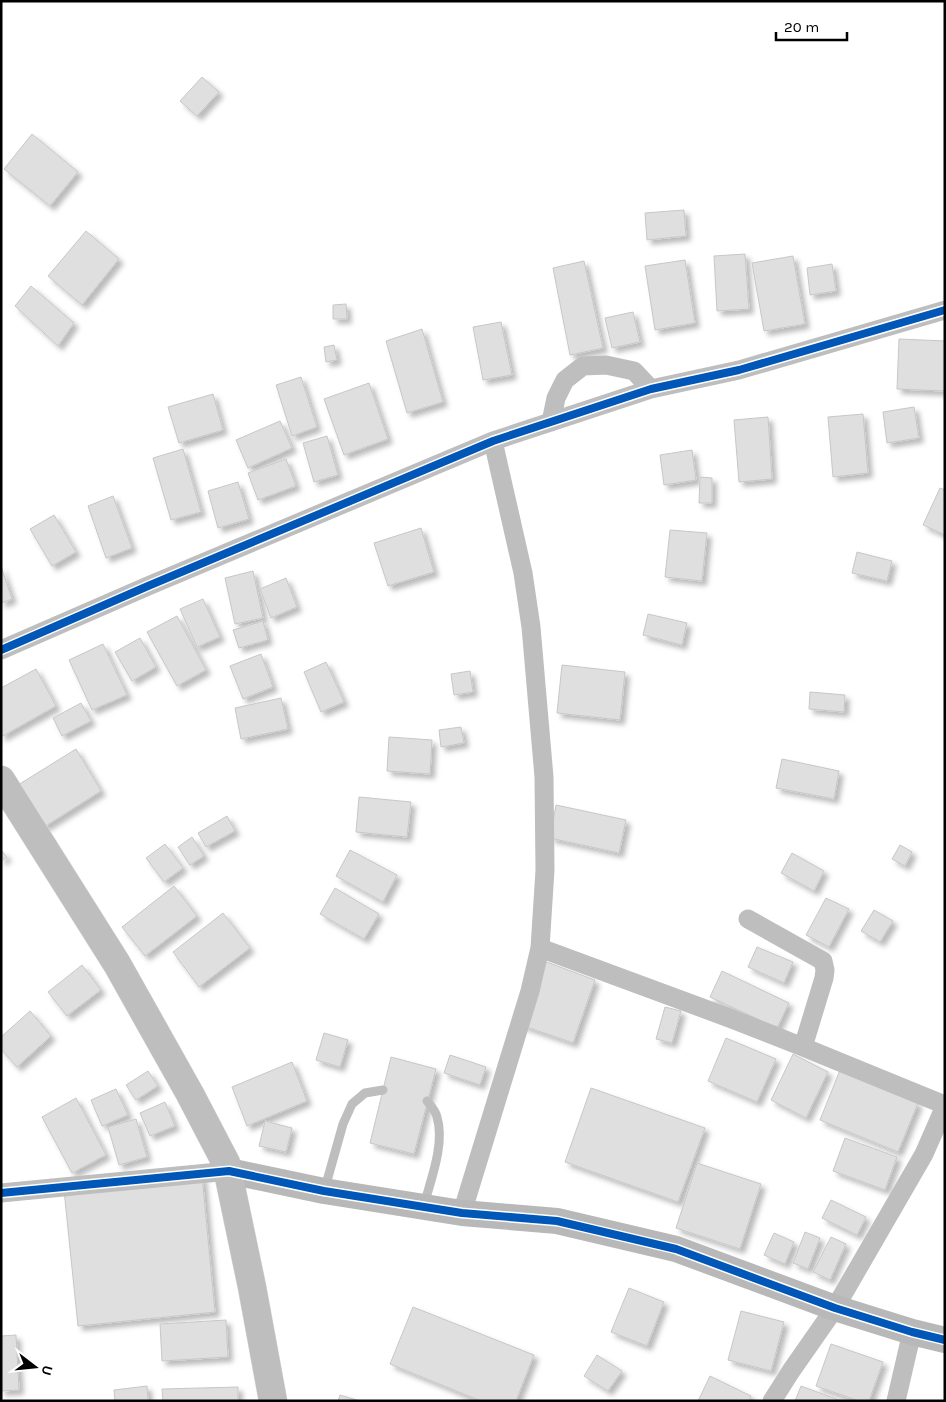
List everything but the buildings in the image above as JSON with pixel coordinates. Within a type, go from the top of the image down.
[{"type":"highway","points":[[1,780],[117,964],[190,1094],[226,1163],[273,1401]]},
{"type":"street","points":[[1,650],[148,586],[494,441],[651,389],[739,370],[945,310]]},
{"type":"street","points":[[551,422],[556,398],[565,380],[583,366],[606,365],[634,371],[651,389]]},
{"type":"street","points":[[462,1213],[530,991],[540,948],[545,870],[544,777],[532,636],[523,573],[494,441]]},
{"type":"street","points":[[748,919],[824,961],[824,978],[804,1046]]},
{"type":"street","points":[[540,948],[804,1046],[945,1106],[924,1154],[835,1308],[772,1401]]},
{"type":"street","points":[[1,1193],[228,1172],[324,1191],[462,1213],[557,1221],[676,1249],[835,1308],[912,1332],[945,1340]]},
{"type":"street","points":[[896,1401],[912,1332]]},
{"type":"lane","points":[[324,1191],[343,1124],[352,1104],[365,1093],[383,1090]]},
{"type":"lane","points":[[424,1207],[438,1153],[440,1133],[437,1115],[427,1100]]},
{"type":"cycle path","points":[[1,650],[493,441],[651,389],[739,370],[945,310]]},
{"type":"cycle path","points":[[1,1193],[229,1171],[324,1191],[462,1213],[557,1221],[676,1249],[835,1308],[912,1332],[945,1340]]}]
